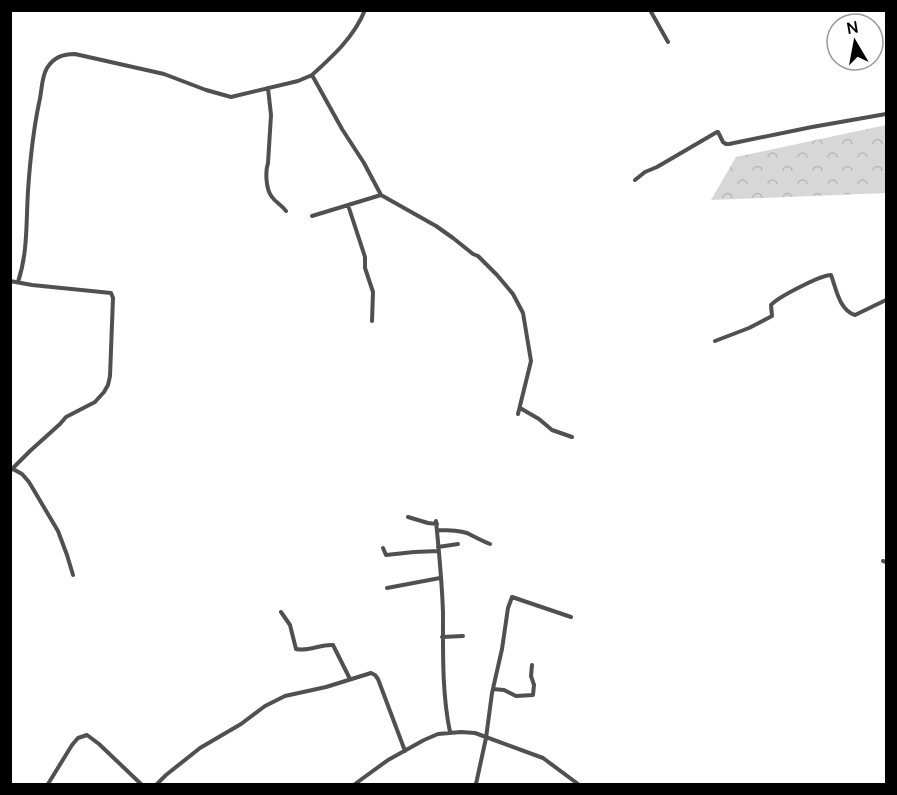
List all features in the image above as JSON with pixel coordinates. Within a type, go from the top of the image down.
[{"type":"street","points":[[18,282],[25,255],[28,188],[35,118],[44,75],[51,63],[58,57],[75,54],[141,68],[231,97],[298,81],[312,75],[347,41],[362,19],[365,10]]},
{"type":"street","points":[[651,10],[668,42]]},
{"type":"street","points":[[312,75],[381,195],[428,222],[478,256],[513,294],[523,313],[531,361],[518,414]]},
{"type":"street","points":[[268,88],[271,115],[266,170],[272,197],[283,205],[286,211]]},
{"type":"street","points":[[635,180],[645,172],[717,132],[723,142],[729,144],[886,114]]},
{"type":"street","points":[[312,216],[381,195]]},
{"type":"street","points":[[348,205],[373,292],[372,321]]},
{"type":"street","points":[[715,340],[749,328],[772,316],[771,304],[776,299],[827,275],[831,275],[834,288],[849,313],[855,315],[886,300]]},
{"type":"street","points":[[10,280],[111,293],[113,298],[110,376],[104,392],[95,402],[66,417],[12,470],[22,474],[58,531],[73,575]]},
{"type":"street","points":[[520,408],[552,430],[572,437]]},
{"type":"street","points":[[408,517],[428,523],[436,522],[443,611],[446,717],[450,732]]},
{"type":"street","points":[[437,530],[468,533],[490,544]]},
{"type":"street","points":[[382,548],[386,555],[439,549],[458,544]]},
{"type":"street","points":[[387,588],[440,578]]},
{"type":"street","points":[[476,784],[508,608],[512,597],[571,617]]},
{"type":"street","points":[[281,612],[290,625],[296,649],[301,651],[326,644],[333,645],[350,679]]},
{"type":"street","points":[[442,637],[463,636]]},
{"type":"street","points":[[494,689],[504,690],[516,696],[532,695],[534,685],[531,676],[532,665]]},
{"type":"street","points":[[157,784],[200,748],[241,724],[265,706],[285,696],[326,687],[371,673],[375,675],[405,751]]},
{"type":"street","points":[[355,784],[388,760],[424,740],[450,732],[475,733],[543,758],[578,784]]},
{"type":"street","points":[[48,784],[72,745],[78,738],[87,735],[141,784]]},
{"type":"green space","points":[[886,125],[886,193],[711,200],[736,157]]}]
